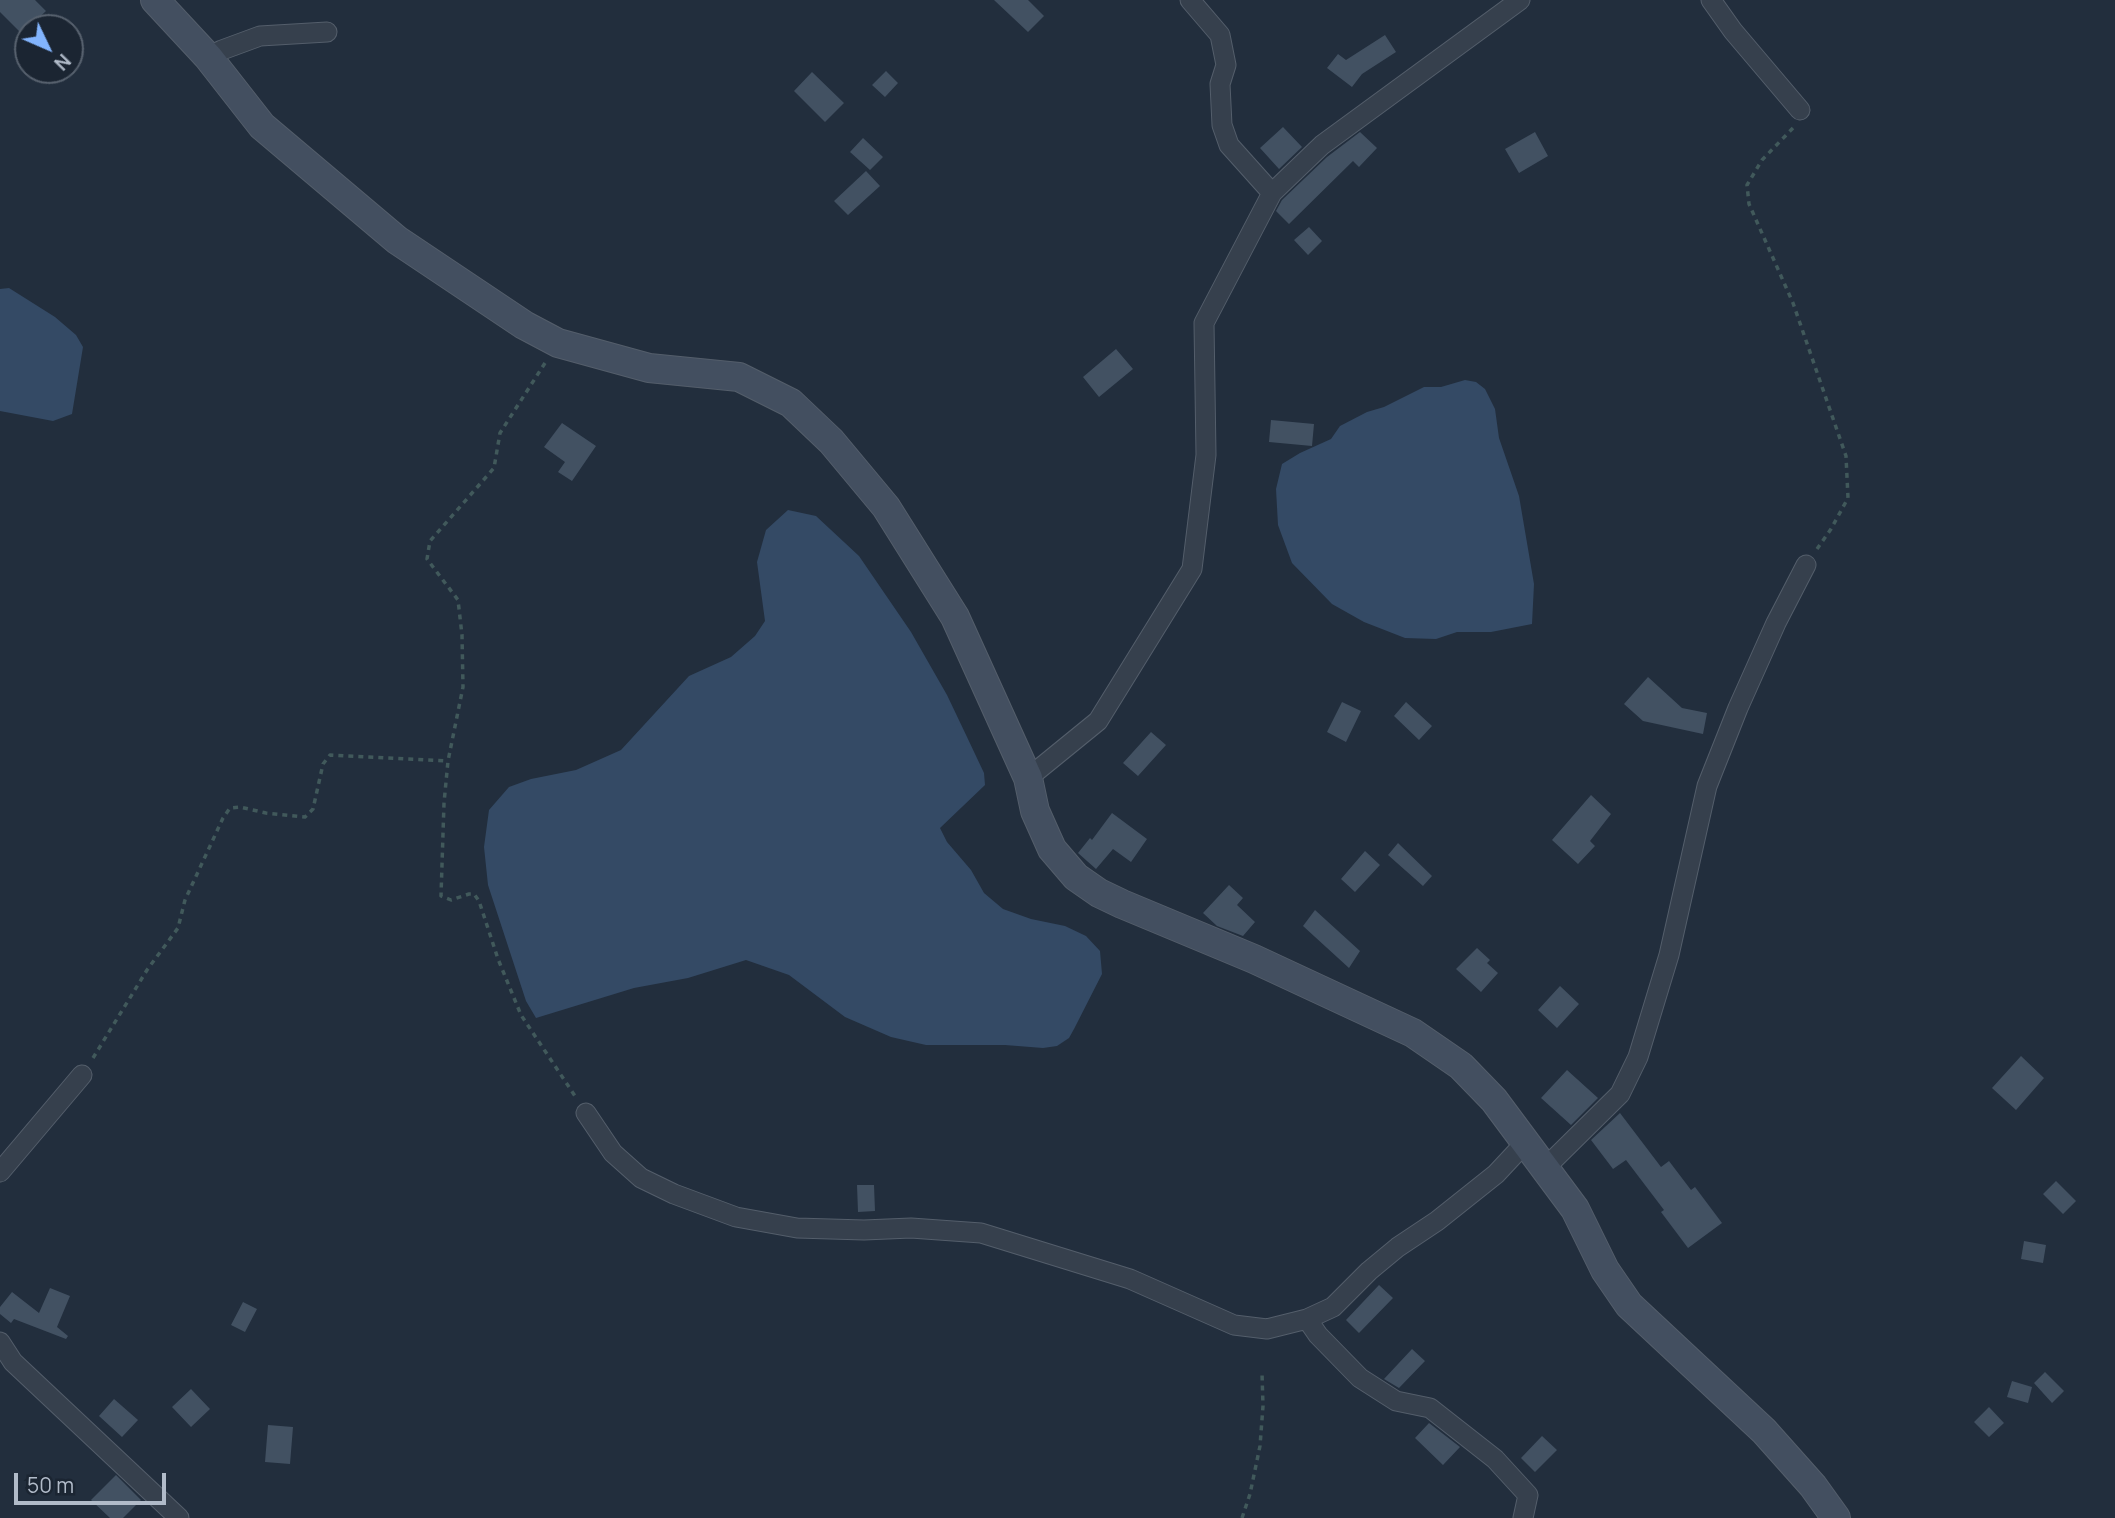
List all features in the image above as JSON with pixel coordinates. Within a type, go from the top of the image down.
[{"type":"street","points":[[155,0],[208,57],[262,126],[397,240],[524,325],[558,343],[649,368],[739,377],[791,402],[831,441],[886,508],[955,617],[1028,778],[1035,811],[1052,849],[1076,877],[1099,893],[1122,904],[1254,959],[1413,1033],[1461,1066],[1493,1100],[1575,1209],[1605,1270],[1629,1305],[1764,1431],[1813,1486],[1836,1518]]},
{"type":"street","points":[[1190,0],[1220,35],[1226,65],[1220,84],[1222,125],[1230,145],[1272,193]]},
{"type":"street","points":[[1028,778],[1098,721],[1192,569],[1206,455],[1204,323],[1272,193],[1322,145],[1520,0]]},
{"type":"street","points":[[1711,0],[1733,31],[1800,110]]},
{"type":"street","points":[[208,57],[260,36],[327,32]]},
{"type":"street","points":[[1545,1168],[1620,1094],[1638,1057],[1669,955],[1707,786],[1754,672],[1806,565]]},
{"type":"street","points":[[0,1172],[82,1075]]},
{"type":"street","points":[[586,1113],[613,1153],[641,1178],[674,1194],[736,1217],[797,1228],[911,1228],[981,1233],[1130,1279],[1234,1325],[1268,1329],[1307,1319],[1333,1307],[1398,1247],[1437,1221],[1496,1174],[1524,1144]]},
{"type":"street","points":[[1307,1319],[1318,1335],[1360,1378],[1396,1401],[1430,1408],[1495,1459],[1528,1495],[1523,1518]]},
{"type":"street","points":[[0,1342],[13,1362],[179,1518]]},
{"type":"path","points":[[1800,110],[1798,123],[1762,160],[1747,185],[1749,205],[1793,303],[1846,456],[1848,498],[1806,565]]},
{"type":"path","points":[[558,343],[500,433],[494,468],[430,541],[427,559],[458,600],[461,635],[463,687],[448,761],[444,803],[442,896],[451,900],[474,894],[479,901],[498,959],[521,1015],[586,1113]]},
{"type":"path","points":[[82,1075],[147,970],[178,928],[185,900],[230,808],[240,807],[305,817],[313,809],[323,764],[330,755],[448,761]]},
{"type":"path","points":[[1242,1518],[1260,1446],[1262,1373]]},
{"type":"water","points":[[9,288],[55,317],[76,335],[83,347],[72,414],[53,421],[0,411],[0,289]]},
{"type":"water","points":[[1465,380],[1476,382],[1485,389],[1495,409],[1499,438],[1519,496],[1534,584],[1532,624],[1491,632],[1457,632],[1436,639],[1405,638],[1364,622],[1332,604],[1292,563],[1278,525],[1276,489],[1282,464],[1331,439],[1340,426],[1424,387],[1441,387]]},
{"type":"water","points":[[788,510],[816,516],[859,556],[911,632],[947,695],[984,773],[985,785],[940,828],[947,842],[971,870],[984,893],[1003,909],[1031,919],[1065,926],[1086,936],[1100,951],[1102,974],[1069,1038],[1057,1046],[1043,1048],[926,1045],[891,1037],[845,1017],[789,975],[746,960],[688,978],[634,988],[536,1018],[526,1001],[488,885],[484,847],[489,810],[509,787],[531,779],[576,770],[621,750],[689,676],[731,657],[755,636],[765,621],[757,562],[766,530]]},
{"type":"building","points":[[0,0],[35,0],[46,11],[43,14],[14,14],[14,26],[0,12]]},
{"type":"building","points":[[994,0],[1028,0],[1044,16],[1028,32]]},
{"type":"building","points":[[1385,35],[1396,52],[1362,74],[1352,87],[1327,68],[1338,54],[1346,60]]},
{"type":"building","points":[[886,71],[898,83],[885,97],[872,85]]},
{"type":"building","points":[[812,72],[844,103],[825,122],[794,91]]},
{"type":"building","points":[[1283,127],[1302,147],[1279,169],[1260,148]]},
{"type":"building","points":[[1360,132],[1377,148],[1359,167],[1353,161],[1289,224],[1276,211],[1282,200],[1327,157]]},
{"type":"building","points":[[1535,132],[1548,156],[1519,173],[1505,149]]},
{"type":"building","points":[[863,138],[883,157],[870,170],[850,152]]},
{"type":"building","points":[[866,171],[880,186],[848,215],[834,201]]},
{"type":"building","points":[[1309,227],[1322,241],[1308,255],[1294,240]]},
{"type":"building","points":[[1116,349],[1133,369],[1099,397],[1083,377]]},
{"type":"building","points":[[1271,420],[1314,424],[1312,446],[1269,442]]},
{"type":"building","points":[[562,423],[596,446],[572,481],[558,472],[565,462],[544,447]]},
{"type":"building","points":[[1648,677],[1682,708],[1707,713],[1703,734],[1643,721],[1624,704]]},
{"type":"building","points":[[1342,702],[1361,711],[1346,742],[1327,732]]},
{"type":"building","points":[[1406,702],[1432,726],[1419,740],[1394,716]]},
{"type":"building","points":[[1151,732],[1166,745],[1138,776],[1123,763]]},
{"type":"building","points":[[1591,795],[1611,814],[1590,841],[1595,846],[1578,864],[1552,840]]},
{"type":"building","points":[[1112,813],[1147,839],[1131,862],[1113,849],[1096,869],[1078,853],[1090,838],[1092,840]]},
{"type":"building","points":[[1398,843],[1432,876],[1423,886],[1388,855]]},
{"type":"building","points":[[1365,851],[1380,865],[1355,892],[1341,879]]},
{"type":"building","points":[[1229,885],[1243,898],[1237,905],[1255,922],[1243,936],[1217,926],[1203,913]]},
{"type":"building","points":[[1315,910],[1360,951],[1349,968],[1303,926]]},
{"type":"building","points":[[1477,948],[1490,960],[1487,963],[1498,973],[1481,992],[1456,969]]},
{"type":"building","points":[[1560,986],[1579,1004],[1557,1028],[1538,1010]]},
{"type":"building","points":[[2021,1056],[2044,1078],[2016,1110],[1992,1088]]},
{"type":"building","points":[[1567,1070],[1598,1098],[1571,1125],[1541,1098]]},
{"type":"building","points":[[1620,1113],[1661,1167],[1669,1161],[1691,1190],[1695,1187],[1722,1223],[1688,1248],[1661,1212],[1664,1210],[1626,1160],[1613,1169],[1591,1140]]},
{"type":"building","points":[[2056,1181],[2076,1201],[2063,1214],[2043,1194]]},
{"type":"building","points":[[857,1185],[874,1185],[875,1211],[858,1212]]},
{"type":"building","points":[[2024,1241],[2046,1245],[2043,1263],[2021,1259]]},
{"type":"building","points":[[1379,1285],[1393,1298],[1359,1333],[1346,1320]]},
{"type":"building","points":[[50,1288],[70,1296],[57,1327],[68,1336],[66,1339],[14,1319],[11,1323],[0,1314],[0,1307],[12,1292],[39,1313]]},
{"type":"building","points":[[243,1302],[257,1309],[245,1332],[231,1325]]},
{"type":"building","points":[[1412,1349],[1425,1361],[1399,1388],[1384,1379]]},
{"type":"building","points":[[2045,1372],[2064,1391],[2052,1403],[2034,1383]]},
{"type":"building","points":[[2012,1381],[2032,1387],[2028,1403],[2007,1397]]},
{"type":"building","points":[[191,1389],[210,1409],[191,1427],[172,1407]]},
{"type":"building","points":[[114,1399],[138,1420],[122,1437],[99,1416]]},
{"type":"building","points":[[1989,1407],[2004,1423],[1989,1437],[1974,1422]]},
{"type":"building","points":[[1429,1423],[1460,1447],[1443,1465],[1415,1438]]},
{"type":"building","points":[[268,1425],[293,1427],[290,1464],[265,1462]]},
{"type":"building","points":[[1542,1436],[1557,1450],[1535,1472],[1521,1458]]},
{"type":"building","points":[[116,1475],[141,1500],[123,1518],[110,1518],[91,1500]]}]
